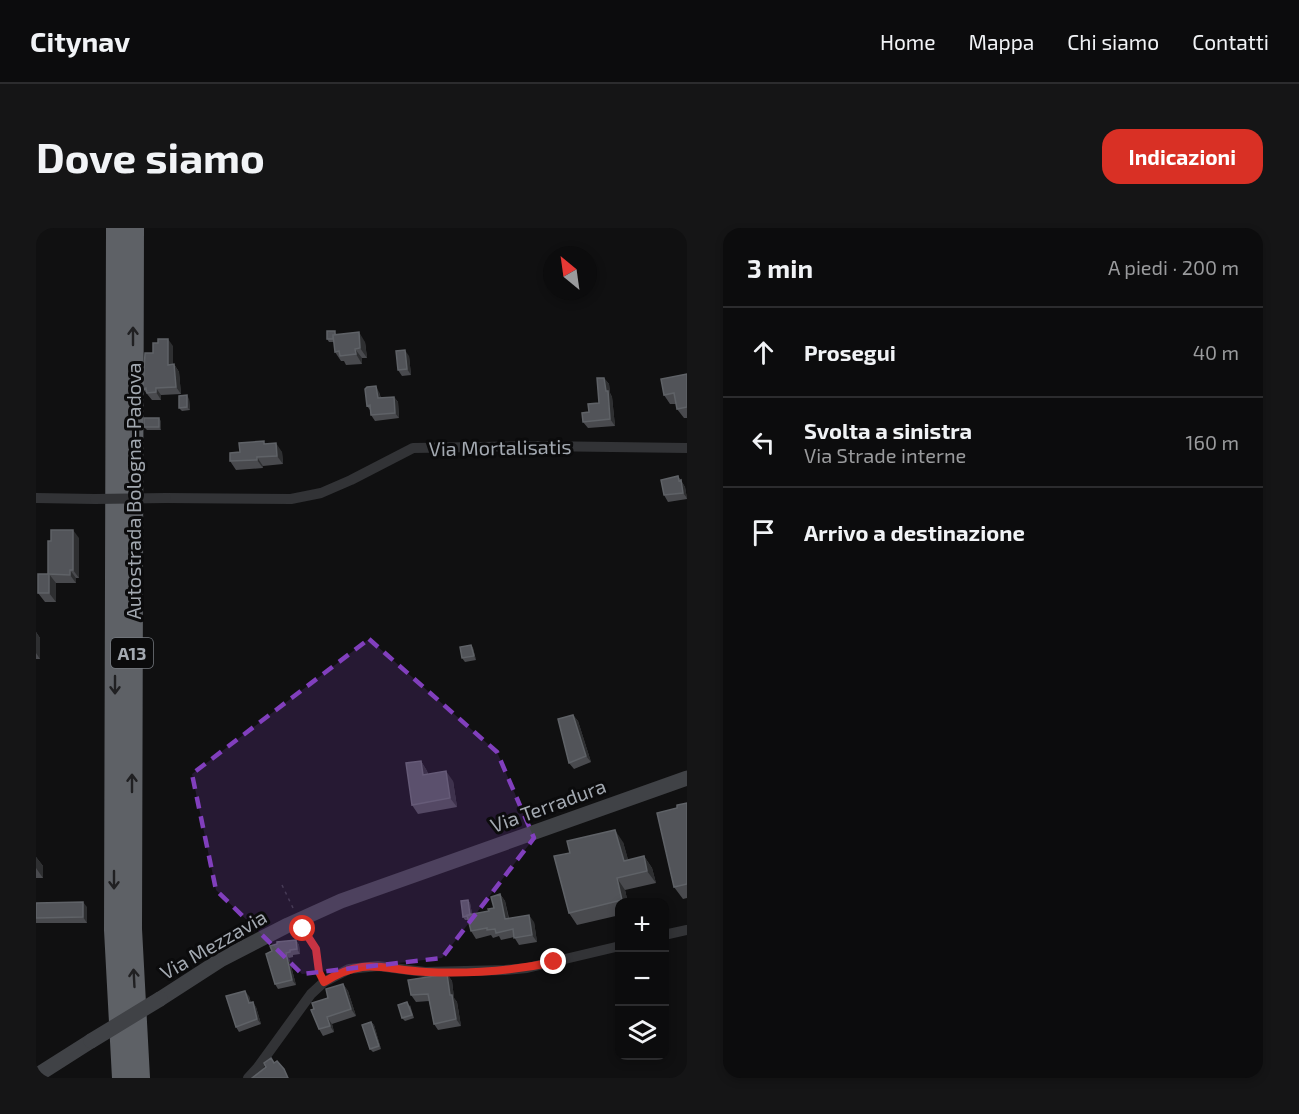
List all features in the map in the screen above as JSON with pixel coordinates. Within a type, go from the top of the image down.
[{"type":"highway","name":"Autostrada Bologna-Padova","points":[[116,228],[114,930],[122,1078]]},
{"type":"highway","name":"Autostrada Bologna-Padova","points":[[134,228],[132,929],[140,1078]]},
{"type":"main road","name":"Via Terradura","points":[[424,872],[687,778]]},
{"type":"main road","name":"Via Mezzavia","points":[[36,1076],[222,959],[341,901],[424,872]]},
{"type":"street","name":"Via Mortalisatis","points":[[36,498],[291,499],[311,495],[351,480],[413,448],[537,446],[687,448]]},
{"type":"street","points":[[669,934],[687,930]]},
{"type":"street","points":[[248,1078],[311,994],[324,982],[349,969],[363,966],[425,972],[505,970],[536,966],[615,947]]},
{"type":"path","points":[[282,885],[293,908]]},
{"type":"path","points":[[303,929],[316,949],[319,972],[324,982]]},
{"type":"highlighted area","points":[[369,639],[497,752],[534,838],[442,958],[302,974],[216,890],[192,774]]},
{"type":"building","points":[[327,331],[335,331],[333,339],[327,339]]},
{"type":"building","points":[[359,332],[360,348],[355,349],[356,354],[340,356],[339,351],[335,352],[333,335]]},
{"type":"building","points":[[158,339],[168,339],[168,365],[174,364],[176,387],[156,388],[156,392],[147,393],[146,388],[143,389],[145,353],[153,353],[153,343],[158,343]]},
{"type":"building","points":[[405,350],[407,369],[398,370],[396,351]]},
{"type":"building","points":[[687,374],[687,407],[677,409],[674,393],[664,395],[661,379]]},
{"type":"building","points":[[597,378],[604,378],[606,391],[608,391],[610,419],[583,422],[582,413],[589,412],[588,404],[599,403]]},
{"type":"building","points":[[376,386],[378,398],[394,397],[395,413],[371,415],[370,405],[367,406],[365,389]]},
{"type":"building","points":[[187,395],[187,407],[179,408],[179,396]]},
{"type":"building","points":[[144,418],[159,418],[159,427],[144,427]]},
{"type":"building","points":[[264,441],[264,444],[276,443],[277,456],[257,457],[257,460],[230,461],[230,453],[240,452],[239,443]]},
{"type":"building","points":[[678,476],[683,493],[664,495],[661,480]]},
{"type":"building","points":[[51,530],[73,530],[73,570],[70,570],[70,575],[48,574],[48,541],[51,541]]},
{"type":"building","points":[[38,574],[49,574],[49,593],[38,593]]},
{"type":"building","points":[[471,645],[474,656],[462,658],[460,647]]},
{"type":"building","points":[[573,715],[586,756],[569,763],[558,719]]},
{"type":"building","points":[[421,761],[423,775],[446,771],[450,798],[412,805],[406,763]]},
{"type":"building","points":[[687,803],[687,884],[674,887],[657,813]]},
{"type":"building","points":[[615,830],[624,861],[644,856],[647,871],[617,878],[622,898],[615,898],[615,902],[569,913],[554,856],[570,853],[567,841]]},
{"type":"building","points":[[500,894],[505,919],[529,915],[532,935],[514,938],[513,929],[496,933],[495,929],[487,930],[487,928],[471,931],[467,915],[494,908],[491,897]]},
{"type":"building","points":[[468,900],[470,915],[463,917],[461,901]]},
{"type":"building","points":[[83,902],[83,917],[36,918],[36,903]]},
{"type":"building","points":[[296,940],[297,949],[286,953],[292,980],[275,984],[266,954],[272,951],[270,946],[277,942]]},
{"type":"building","points":[[447,974],[456,1019],[434,1024],[428,994],[411,995],[408,980]]},
{"type":"building","points":[[343,984],[351,1009],[327,1017],[330,1026],[319,1029],[311,1010],[314,1009],[312,1003],[328,998],[326,989]]},
{"type":"building","points":[[245,991],[249,1003],[253,1002],[257,1019],[236,1027],[226,996]]},
{"type":"building","points":[[407,1002],[412,1015],[402,1018],[398,1005]]},
{"type":"building","points":[[371,1022],[379,1046],[370,1049],[362,1025]]},
{"type":"building","points":[[271,1058],[274,1063],[277,1061],[284,1069],[288,1078],[252,1078],[266,1067],[264,1063]]},
{"type":"route","points":[[303,929],[318,954],[319,972],[324,982],[349,969],[363,966],[425,972],[468,972],[527,968],[554,962]]}]
